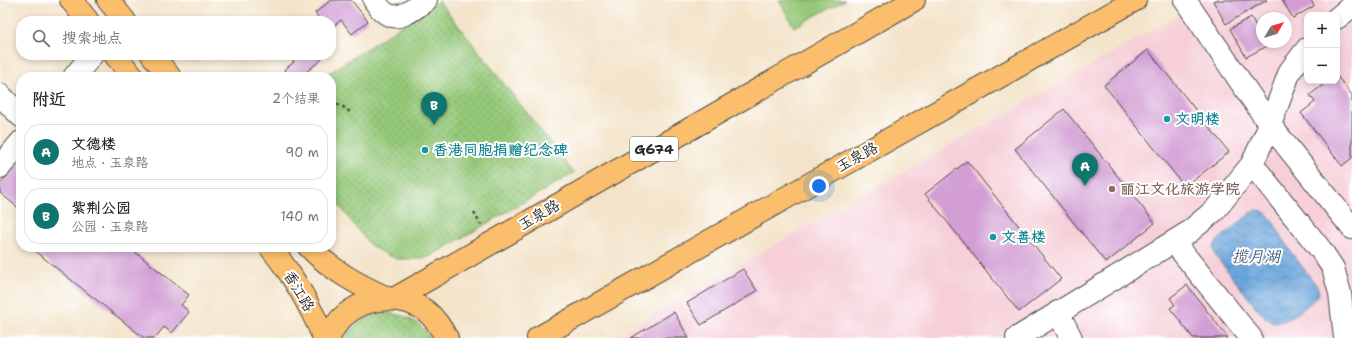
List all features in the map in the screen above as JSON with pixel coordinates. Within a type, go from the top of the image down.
[{"type":"main road","points":[[71,0],[84,16]]},
{"type":"main road","points":[[108,0],[121,16]]},
{"type":"main road","name":"玉泉路","points":[[392,299],[914,0]]},
{"type":"main road","name":"玉泉路","points":[[538,338],[1135,0]]},
{"type":"main road","points":[[119,60],[129,72]]},
{"type":"main road","points":[[156,60],[166,72]]},
{"type":"main road","name":"香江路","points":[[274,252],[305,298],[324,338]]},
{"type":"main road","points":[[315,252],[329,265],[352,280],[392,299],[416,305],[426,312],[442,329],[447,338]]},
{"type":"main road","points":[[329,338],[339,321],[350,311],[364,304],[378,300],[392,299]]},
{"type":"street","points":[[374,0],[385,13],[395,16],[406,14],[426,0]]},
{"type":"street","points":[[1185,0],[1270,125],[1352,228]]},
{"type":"street","points":[[1340,16],[1352,6]]},
{"type":"street","points":[[1017,338],[1174,242],[1189,232],[1215,210],[1252,164],[1270,125],[1290,71],[1304,53]]},
{"type":"street","points":[[78,72],[88,60]]},
{"type":"street","points":[[0,95],[16,111]]},
{"type":"street","points":[[0,167],[16,148]]},
{"type":"street","points":[[1252,164],[1321,250],[1332,268],[1340,293],[1345,338]]},
{"type":"street","points":[[1174,242],[1251,338]]},
{"type":"street","points":[[1058,312],[1071,338]]},
{"type":"path","points":[[336,104],[342,106],[350,112]]},
{"type":"shaded area","name":"丽江文化旅游学院","points":[[1205,0],[1352,0],[1352,338],[612,338]]},
{"type":"green space","points":[[779,0],[845,0],[794,27]]},
{"type":"green space","points":[[439,1],[574,173],[429,257],[418,259],[397,259],[387,255],[369,244],[336,201],[336,72],[331,72]]},
{"type":"green space","points":[[384,313],[398,315],[416,322],[430,338],[344,338],[352,328],[361,321]]},
{"type":"water","name":"揽月湖","points":[[1256,210],[1263,211],[1271,218],[1291,252],[1317,286],[1319,292],[1318,296],[1303,309],[1284,321],[1271,321],[1259,311],[1215,255],[1213,248],[1216,242]]},
{"type":"building","points":[[331,0],[351,0],[368,21],[352,34],[341,20],[336,24],[336,16],[317,16],[315,13]]},
{"type":"building","points":[[1267,0],[1226,24],[1213,1]]},
{"type":"building","points":[[1282,0],[1311,0],[1314,6],[1293,18],[1292,12],[1289,12]]},
{"type":"building","points":[[1251,17],[1256,26],[1256,48],[1263,48],[1246,57],[1230,29]]},
{"type":"building","name":"文明楼","points":[[1148,50],[1229,152],[1185,187],[1104,85]]},
{"type":"building","points":[[292,60],[321,60],[306,72],[286,72],[284,70],[294,62]]},
{"type":"building","points":[[1340,80],[1352,95],[1352,158],[1342,166],[1301,113],[1315,102],[1310,95],[1324,84],[1340,84]]},
{"type":"building","points":[[1064,109],[1155,223],[1106,263],[1015,149]]},
{"type":"building","name":"文善楼","points":[[967,161],[1061,279],[1019,312],[925,194]]},
{"type":"building","points":[[16,164],[16,206],[0,193],[0,184]]},
{"type":"building","points":[[36,252],[135,252],[189,295],[181,305],[189,312],[172,333],[164,327],[155,338],[144,338]]},
{"type":"building","points":[[743,269],[757,291],[701,325],[687,303]]},
{"type":"building","points":[[1187,285],[1228,338],[1193,338],[1170,308],[1175,305],[1170,298]]},
{"type":"building","points":[[674,312],[689,338],[631,338]]},
{"type":"place","name":"文明楼","points":[[1167,119]]},
{"type":"place","name":"紫荆公园","points":[[434,125]]},
{"type":"place","name":"香港同胞捐赠纪念碑","points":[[425,150]]},
{"type":"place","name":"文德楼","points":[[1085,186]]},
{"type":"place","name":"丽江文化旅游学院","points":[[1112,189]]},
{"type":"place","name":"文善楼","points":[[993,237]]}]
